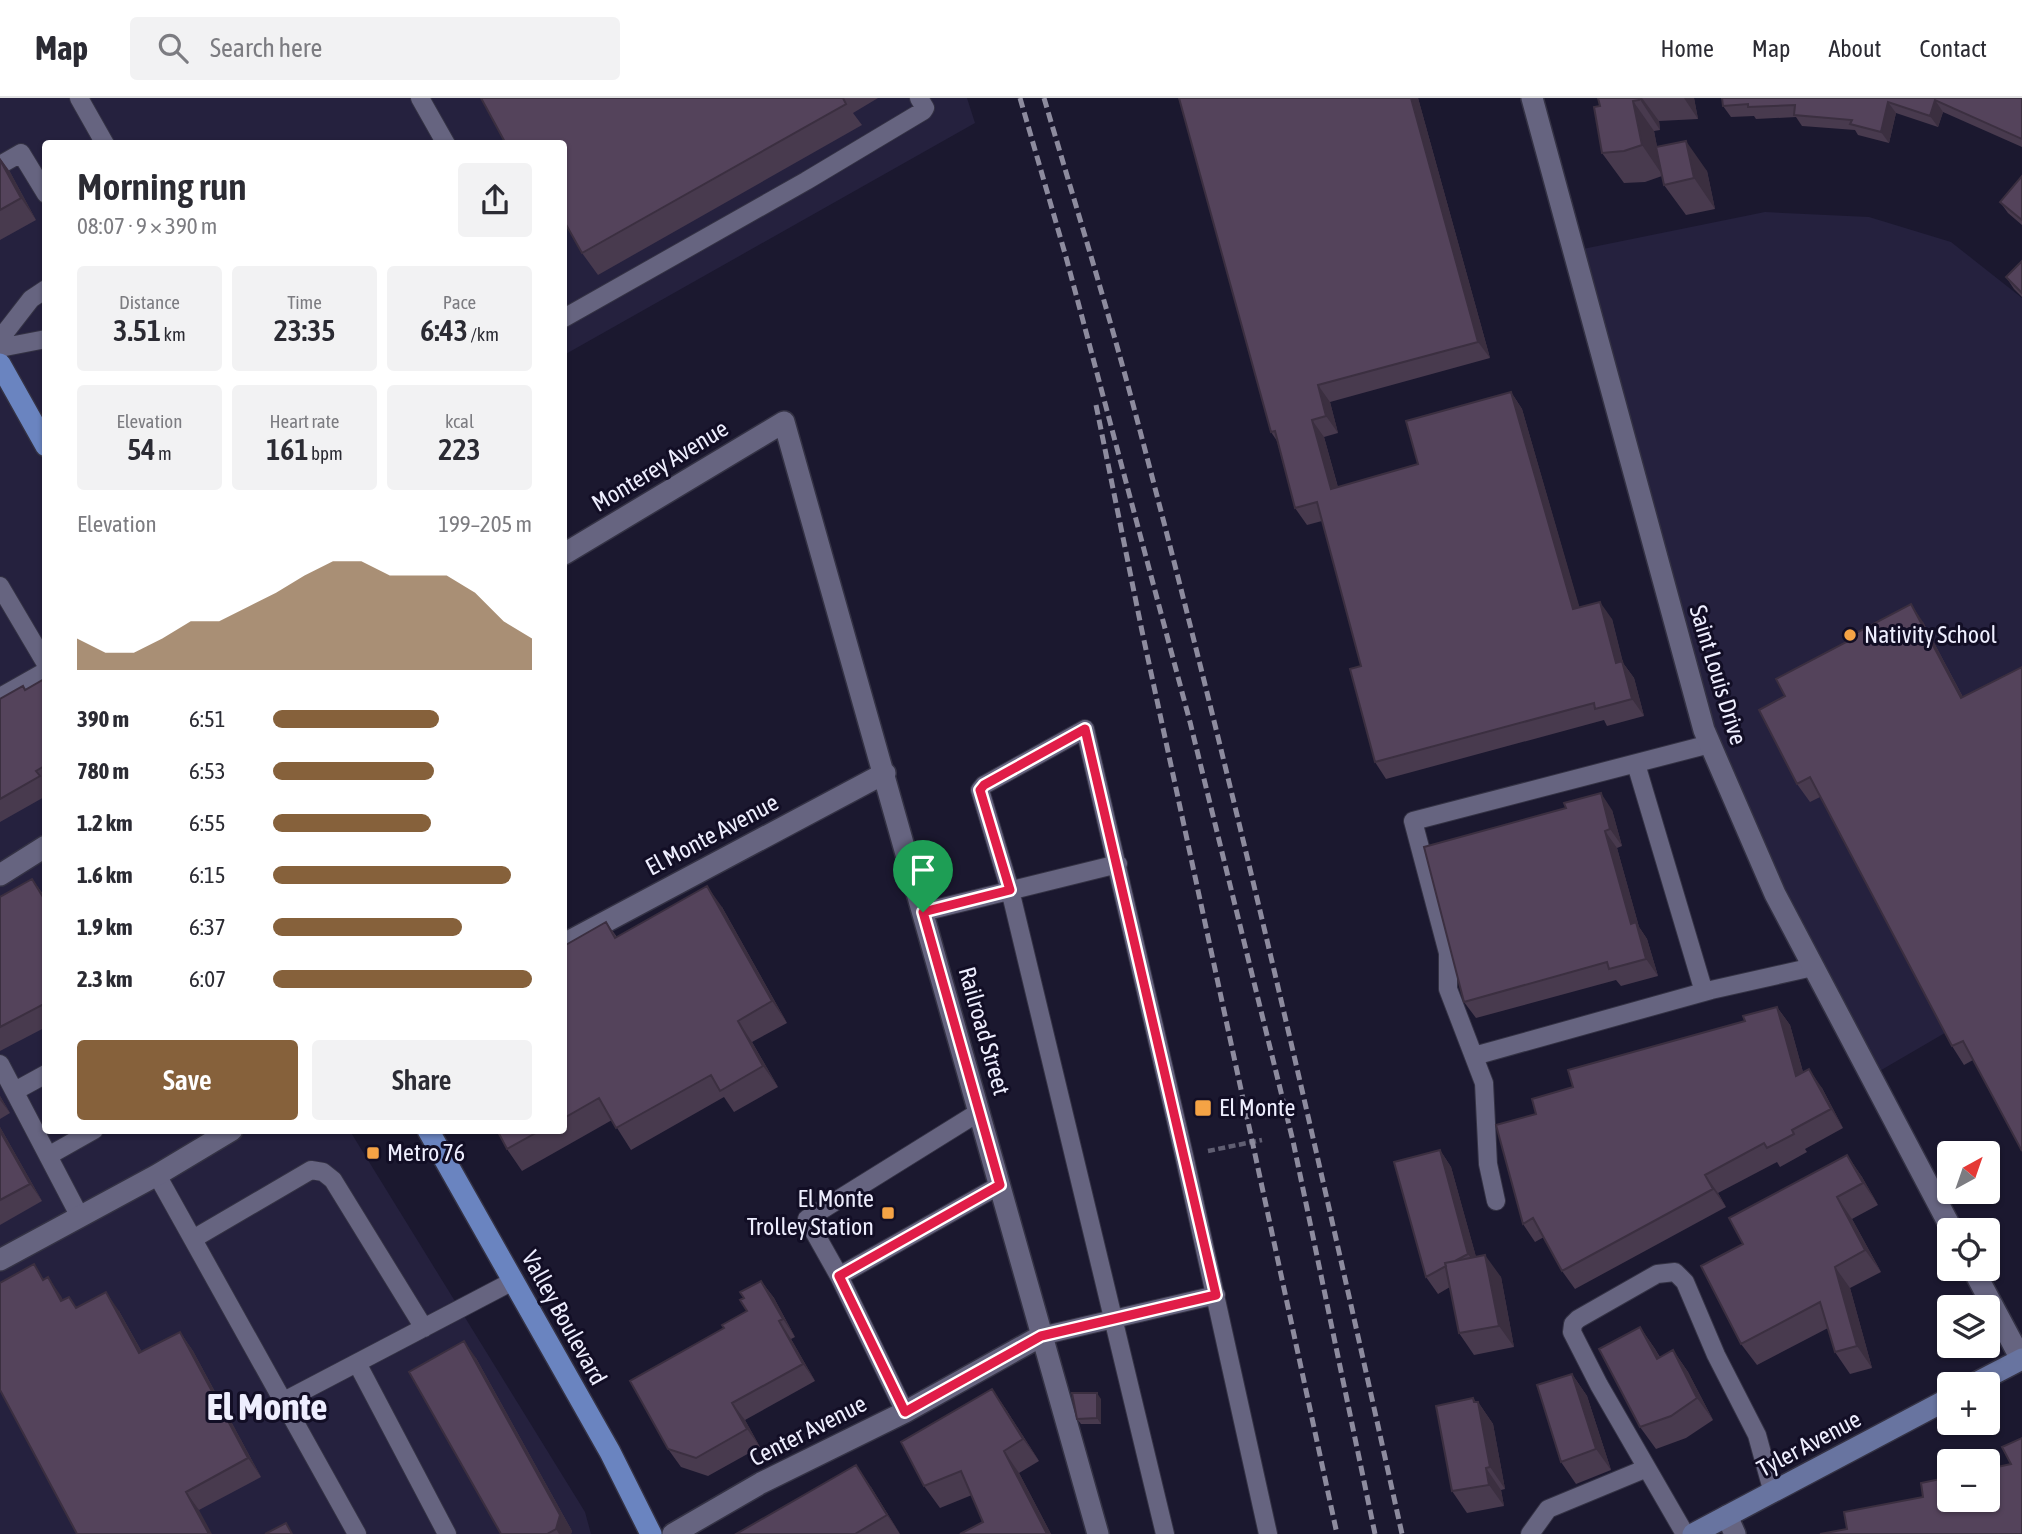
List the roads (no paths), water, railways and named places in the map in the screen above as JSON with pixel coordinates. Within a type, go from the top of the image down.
[{"type":"main road","points":[[0,364],[42,439]]},
{"type":"main road","name":"Valley Boulevard","points":[[430,1134],[610,1452],[651,1534]]},
{"type":"main road","points":[[1997,1372],[2021,1359]]},
{"type":"main road","name":"Tyler Avenue","points":[[1693,1534],[1731,1525],[1773,1493],[1937,1405]]},
{"type":"street","name":"Saint Louis Drive","points":[[1532,98],[1704,730],[1775,894],[1946,1218]]},
{"type":"street","name":"Monterey Avenue","points":[[567,552],[784,422]]},
{"type":"street","name":"Railroad Street","points":[[784,422],[1098,1534]]},
{"type":"street","name":"El Monte Avenue","points":[[567,942],[885,773]]},
{"type":"street","points":[[0,875],[42,849]]},
{"type":"street","points":[[0,1260],[157,1175],[225,1134]]},
{"type":"street","points":[[1979,1281],[2021,1359]]},
{"type":"street","name":"Center Avenue","points":[[673,1534],[761,1483],[905,1412],[1041,1336]]},
{"type":"lane","points":[[79,98],[103,140]]},
{"type":"lane","points":[[420,98],[444,140]]},
{"type":"lane","points":[[567,316],[806,181],[923,111],[925,108],[919,98]]},
{"type":"lane","points":[[0,165],[21,153],[42,187]]},
{"type":"lane","points":[[0,339],[31,299],[42,292]]},
{"type":"lane","points":[[0,348],[42,340]]},
{"type":"lane","points":[[0,586],[42,657]]},
{"type":"lane","points":[[0,697],[42,673]]},
{"type":"lane","points":[[1165,1534],[1010,890],[980,790],[984,785],[1085,729],[1216,1295],[1268,1534]]},
{"type":"lane","points":[[1496,1201],[1488,1164],[1484,1083],[1448,989],[1448,953],[1413,821],[1710,744]]},
{"type":"lane","points":[[1636,764],[1704,992]]},
{"type":"lane","points":[[923,912],[1118,864]]},
{"type":"lane","points":[[1474,1056],[1704,992],[1813,967]]},
{"type":"lane","points":[[0,1064],[80,1217]]},
{"type":"lane","points":[[15,1091],[42,1076]]},
{"type":"lane","points":[[905,1412],[839,1276],[807,1219],[979,1112]]},
{"type":"lane","points":[[48,1156],[87,1134]]},
{"type":"lane","points":[[193,1239],[310,1170],[323,1172],[333,1180],[424,1328]]},
{"type":"lane","points":[[157,1175],[357,1534]]},
{"type":"lane","points":[[839,1276],[1000,1185]]},
{"type":"lane","points":[[1685,1534],[1599,1385],[1572,1332],[1573,1324],[1657,1275],[1675,1272],[1685,1283],[1716,1355],[1757,1435],[1773,1493]]},
{"type":"lane","points":[[284,1401],[513,1281]]},
{"type":"lane","points":[[1041,1336],[1216,1295]]},
{"type":"lane","points":[[357,1363],[447,1534]]},
{"type":"lane","points":[[1530,1534],[1548,1509],[1647,1468]]},
{"type":"railway","points":[[1020,98],[1066,257],[1190,722],[1293,1141],[1375,1534]]},
{"type":"railway","points":[[1044,98],[1105,303],[1175,565],[1308,1117],[1402,1534]]},
{"type":"railway","points":[[1096,405],[1142,631],[1337,1534]]},
{"type":"place","name":"Nativity School","points":[[1850,635]]},
{"type":"place","name":"El Monte","points":[[1203,1108]]},
{"type":"place","name":"Metro 76","points":[[373,1153]]},
{"type":"place","name":"El Monte Trolley Station","points":[[888,1213]]},
{"type":"district","name":"El Monte","points":[[267,1407]]}]
